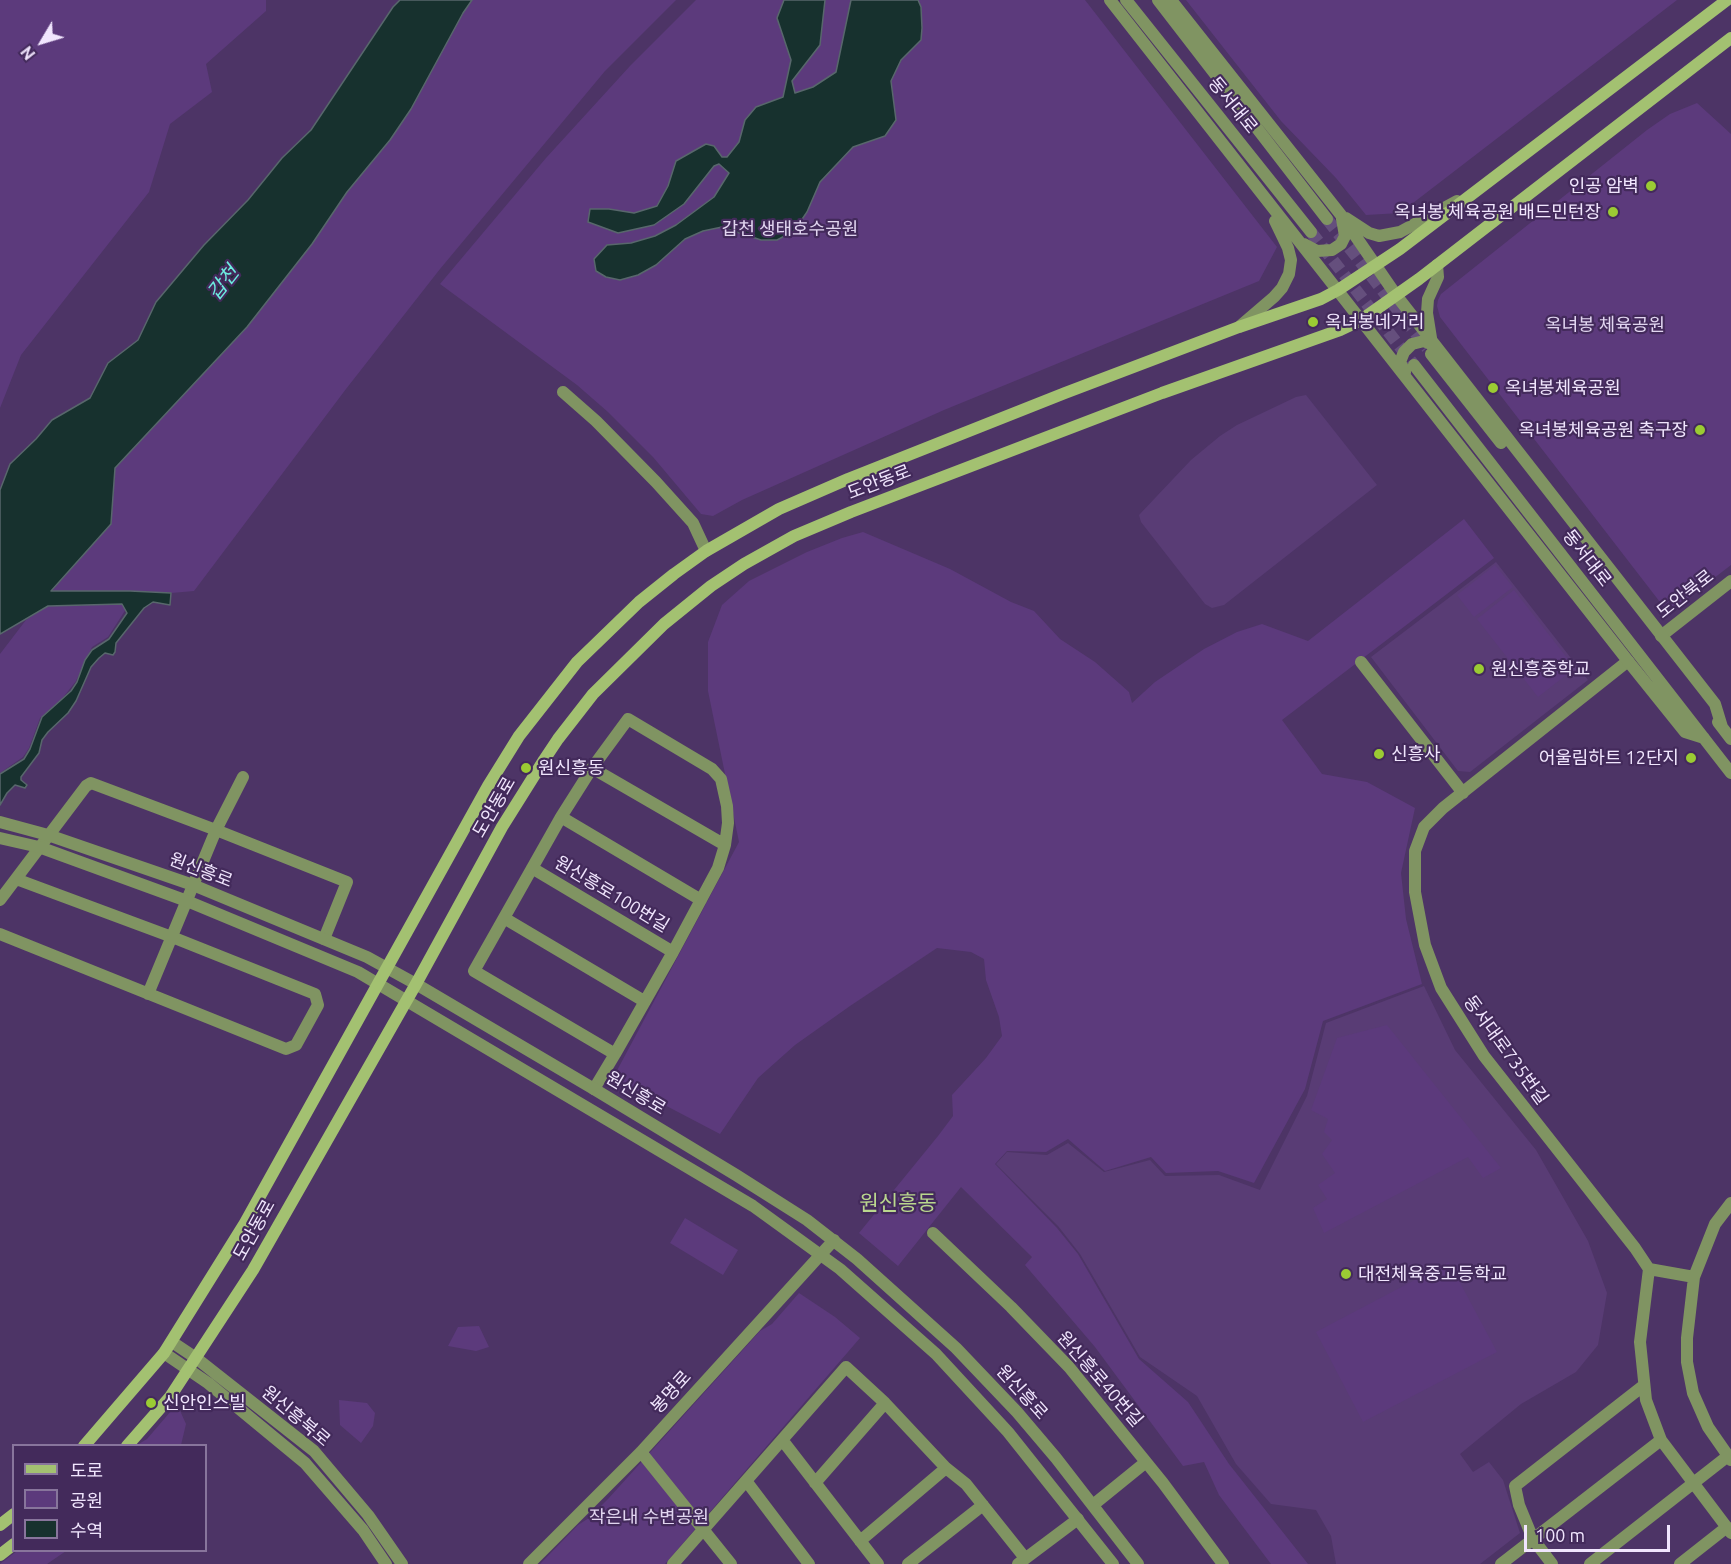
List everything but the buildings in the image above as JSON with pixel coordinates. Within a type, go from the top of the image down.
[{"type":"main road","name":"도안동로","points":[[86,1444],[172,1342],[245,1223],[488,786],[519,736],[577,662],[624,616],[674,574],[706,551],[779,509],[848,479],[1239,327],[1321,299],[1338,290],[1376,266],[1477,191],[1726,0]]},
{"type":"main road","name":"도안동로","points":[[129,1444],[170,1397],[252,1270],[416,984],[502,827],[558,739],[593,694],[664,624],[711,586],[744,564],[794,536],[850,512],[1361,320],[1437,265],[1731,38]]},
{"type":"main road","points":[[0,1525],[12,1516]]},
{"type":"main road","points":[[0,1555],[12,1546]]},
{"type":"street","points":[[1110,0],[1685,732],[1704,738]]},
{"type":"street","name":"동서대로","points":[[1126,0],[1311,232]]},
{"type":"street","name":"동서대로","points":[[1158,0],[1327,219]]},
{"type":"street","points":[[1171,0],[1341,215],[1396,295],[1431,339],[1438,355],[1714,704],[1722,726]]},
{"type":"street","points":[[1239,327],[1282,288],[1289,274],[1291,260],[1288,248],[1257,189]]},
{"type":"street","points":[[1341,215],[1369,233],[1379,236],[1400,232],[1477,191]]},
{"type":"street","points":[[1297,239],[1317,250],[1332,250],[1341,244],[1345,236],[1341,215]]},
{"type":"street","points":[[1431,339],[1427,313],[1428,299],[1438,277],[1437,265]]},
{"type":"street","points":[[1410,384],[1400,362],[1404,352],[1412,344],[1424,341],[1435,346],[1438,355]]},
{"type":"street","name":"동서대로","points":[[1438,355],[1731,739]]},
{"type":"street","name":"동서대로","points":[[1414,365],[1731,773]]},
{"type":"street","points":[[562,392],[596,421],[656,482],[693,523],[706,551]]},
{"type":"street","name":"도안북로","points":[[1661,636],[1731,581]]},
{"type":"street","name":"동서대로735번길","points":[[1628,661],[1424,827],[1414,851],[1415,892],[1419,918],[1432,966],[1442,988],[1484,1056],[1649,1269]]},
{"type":"street","points":[[1361,662],[1463,793]]},
{"type":"street","name":"원신흥로100번길","points":[[592,768],[628,719],[711,769],[721,779],[728,823],[725,845],[718,868],[673,952],[594,1089]]},
{"type":"street","points":[[615,1054],[474,971],[561,817],[592,768],[725,845]]},
{"type":"street","points":[[148,993],[216,830],[243,777]]},
{"type":"street","points":[[0,900],[86,786],[91,783],[347,882],[324,939]]},
{"type":"street","points":[[561,817],[701,900]]},
{"type":"street","name":"원신흥로","points":[[0,822],[48,835],[193,885],[324,939],[387,968],[594,1089],[807,1220],[889,1287],[956,1348],[1056,1458],[1138,1564]]},
{"type":"street","name":"원신흥로","points":[[0,838],[39,847],[187,901],[323,957],[379,983],[753,1206],[821,1254],[891,1312],[936,1354],[1008,1432],[1113,1564]]},
{"type":"street","name":"원신흥로100번길","points":[[532,868],[673,952]]},
{"type":"street","points":[[0,934],[286,1049],[296,1045],[318,1005],[315,994],[172,937],[16,879]]},
{"type":"street","points":[[504,918],[644,1001]]},
{"type":"street","points":[[1590,1564],[1729,1458],[1708,1427],[1693,1393],[1687,1362],[1687,1338],[1694,1277],[1715,1224],[1731,1203]]},
{"type":"street","name":"원신흥로40번길","points":[[933,1233],[1069,1367],[1146,1462],[1222,1564]]},
{"type":"street","name":"봉명로","points":[[529,1564],[641,1452],[834,1240]]},
{"type":"street","points":[[1680,1564],[1729,1530],[1661,1440],[1653,1421],[1644,1386],[1640,1342],[1649,1269],[1694,1277]]},
{"type":"street","name":"원신흥북로","points":[[172,1342],[196,1358],[314,1451],[368,1515],[402,1564]]},
{"type":"street","name":"원신흥북로","points":[[164,1353],[189,1369],[305,1463],[363,1530],[387,1564]]},
{"type":"street","points":[[673,1564],[846,1367],[885,1403],[946,1468],[966,1484],[1022,1561],[1078,1519]]},
{"type":"street","points":[[1552,1564],[1533,1539],[1519,1505],[1515,1486],[1644,1386]]},
{"type":"street","points":[[815,1483],[885,1403]]},
{"type":"street","points":[[1501,1564],[1661,1440]]},
{"type":"street","points":[[783,1441],[878,1564]]},
{"type":"street","points":[[641,1452],[731,1564]]},
{"type":"street","points":[[1093,1506],[1146,1462]]},
{"type":"street","points":[[860,1541],[946,1468]]},
{"type":"street","points":[[747,1482],[809,1564]]},
{"type":"street","points":[[908,1564],[983,1505]]},
{"type":"shaded area","points":[[1306,395],[1377,485],[1224,605],[1212,608],[1205,604],[1141,522],[1139,515],[1191,460],[1220,436],[1237,425],[1296,397]]},
{"type":"shaded area","name":"원신흥중학교","points":[[1496,562],[1588,680],[1470,772],[1458,771],[1371,657]]},
{"type":"shaded area","name":"대전체육중고등학교","points":[[1424,986],[1455,1050],[1536,1150],[1588,1241],[1607,1293],[1598,1345],[1576,1372],[1521,1404],[1460,1454],[1473,1472],[1489,1462],[1503,1480],[1520,1533],[1480,1564],[1336,1564],[1331,1536],[1316,1510],[1271,1504],[1236,1464],[1197,1396],[1140,1357],[1080,1254],[1058,1226],[996,1164],[1007,1152],[1047,1155],[1068,1143],[1104,1172],[1150,1160],[1165,1176],[1219,1175],[1260,1190],[1307,1096],[1326,1023]]},
{"type":"green space","points":[[0,0],[266,0],[266,11],[206,64],[212,92],[170,124],[149,192],[21,355],[0,408]]},
{"type":"green space","points":[[472,0],[676,0],[605,71],[440,269],[346,389],[194,591],[171,593],[51,592],[111,524],[115,468],[247,327],[312,244],[347,192],[390,140],[411,109]]},
{"type":"green space","name":"갑천 생태호수공원","points":[[696,0],[1085,0],[1277,247],[1259,281],[944,410],[742,500],[713,516],[701,514],[653,457],[608,412],[577,385],[440,284],[546,158],[630,66]]},
{"type":"green space","points":[[1186,0],[1677,0],[1400,213],[1366,215],[1336,178],[1281,121]]},
{"type":"green space","name":"옥녀봉 체육공원","points":[[1697,103],[1731,134],[1731,565],[1674,609],[1663,606],[1440,317],[1437,306],[1441,294],[1647,130],[1670,114]]},
{"type":"green space","points":[[1464,519],[1494,558],[1282,720],[1322,774],[1367,782],[1415,808],[1401,873],[1406,919],[1422,984],[1323,1021],[1305,1089],[1254,1183],[1218,1171],[1166,1173],[1151,1157],[1105,1171],[1068,1139],[1046,1152],[1007,1151],[995,1164],[1057,1228],[1078,1254],[1139,1359],[1188,1402],[1229,1464],[1308,1564],[1271,1564],[1219,1495],[1204,1462],[1183,1466],[1095,1347],[1025,1265],[1032,1257],[961,1187],[898,1266],[859,1233],[953,1116],[952,1095],[986,1058],[1002,1036],[999,1017],[986,980],[984,959],[971,952],[937,948],[795,1045],[758,1078],[720,1134],[613,1078],[739,842],[708,691],[708,642],[722,605],[749,581],[807,552],[863,532],[950,569],[1011,602],[1034,611],[1060,639],[1095,662],[1129,692],[1132,703],[1155,682],[1204,649],[1237,632],[1262,624],[1308,641]]},
{"type":"green space","points":[[1495,565],[1513,587],[1474,617],[1457,595]]},
{"type":"green space","points":[[1514,590],[1575,668],[1538,697],[1477,619]]},
{"type":"green space","points":[[123,604],[126,609],[108,637],[92,647],[76,681],[61,700],[40,718],[29,748],[23,757],[0,773],[0,654],[26,620],[48,606]]},
{"type":"green space","points":[[1387,1025],[1501,1168],[1483,1178],[1468,1157],[1324,1233],[1313,1208],[1327,1199],[1318,1185],[1335,1173],[1322,1154],[1332,1140],[1324,1132],[1328,1119],[1311,1110],[1337,1038]]},
{"type":"green space","points":[[685,1218],[738,1250],[723,1275],[670,1243]]},
{"type":"green space","points":[[1449,1262],[1497,1352],[1363,1422],[1316,1332]]},
{"type":"green space","name":"작은내 수변공원","points":[[799,1293],[835,1317],[860,1338],[665,1564],[540,1564],[578,1525],[589,1518],[608,1499],[760,1331],[772,1324]]},
{"type":"green space","points":[[479,1326],[489,1347],[476,1351],[448,1346],[458,1327]]},
{"type":"green space","points":[[339,1400],[367,1403],[375,1413],[373,1426],[361,1443],[340,1425]]},
{"type":"green space","points":[[177,1404],[186,1424],[181,1444],[139,1444],[147,1439]]},
{"type":"green space","points":[[16,1552],[65,1552],[47,1564],[0,1564]]},
{"type":"water","name":"갑천","points":[[400,0],[472,0],[411,109],[390,140],[347,192],[312,244],[247,327],[115,468],[111,524],[51,591],[171,593],[170,605],[153,602],[144,608],[116,643],[113,655],[105,653],[91,667],[76,701],[68,713],[42,740],[39,753],[21,777],[27,785],[25,788],[15,785],[0,805],[0,774],[24,759],[42,717],[71,691],[92,650],[109,639],[127,613],[122,604],[48,606],[0,634],[0,490],[10,464],[52,420],[90,398],[108,363],[138,340],[156,302],[204,245],[248,200],[282,158],[311,130],[393,7]]},
{"type":"water","points":[[784,0],[825,0],[820,45],[792,81],[795,93],[813,87],[836,72],[851,0],[918,0],[921,7],[921,40],[901,60],[891,81],[896,120],[885,136],[853,147],[820,182],[807,212],[794,231],[777,240],[761,240],[722,227],[703,231],[685,239],[656,265],[638,275],[620,280],[606,277],[596,271],[594,259],[607,245],[631,243],[655,236],[676,225],[714,197],[729,173],[719,164],[714,166],[684,204],[654,225],[618,233],[588,222],[590,209],[634,213],[657,206],[668,186],[676,161],[706,144],[714,146],[722,157],[727,157],[739,142],[745,120],[756,107],[783,97],[791,60],[777,18]]},
{"type":"tunnel","points":[[1327,219],[1427,348]]},
{"type":"tunnel","points":[[1311,232],[1414,365]]},
{"type":"place","name":"인공 암벽","points":[[1651,186]]},
{"type":"place","name":"옥녀봉 체육공원 배드민턴장","points":[[1613,212]]},
{"type":"place","name":"옥녀봉네거리","points":[[1313,322]]},
{"type":"place","name":"옥녀봉체육공원","points":[[1493,388]]},
{"type":"place","name":"옥녀봉체육공원 축구장","points":[[1700,430]]},
{"type":"place","name":"원신흥중학교","points":[[1479,669]]},
{"type":"place","name":"신흥사","points":[[1379,754]]},
{"type":"place","name":"어울림하트 12단지","points":[[1691,758]]},
{"type":"place","name":"원신흥동","points":[[526,768]]},
{"type":"place","name":"대전체육중고등학교","points":[[1346,1274]]},
{"type":"place","name":"신안인스빌","points":[[151,1403]]},
{"type":"district","name":"원신흥동","points":[[898,1203]]}]
